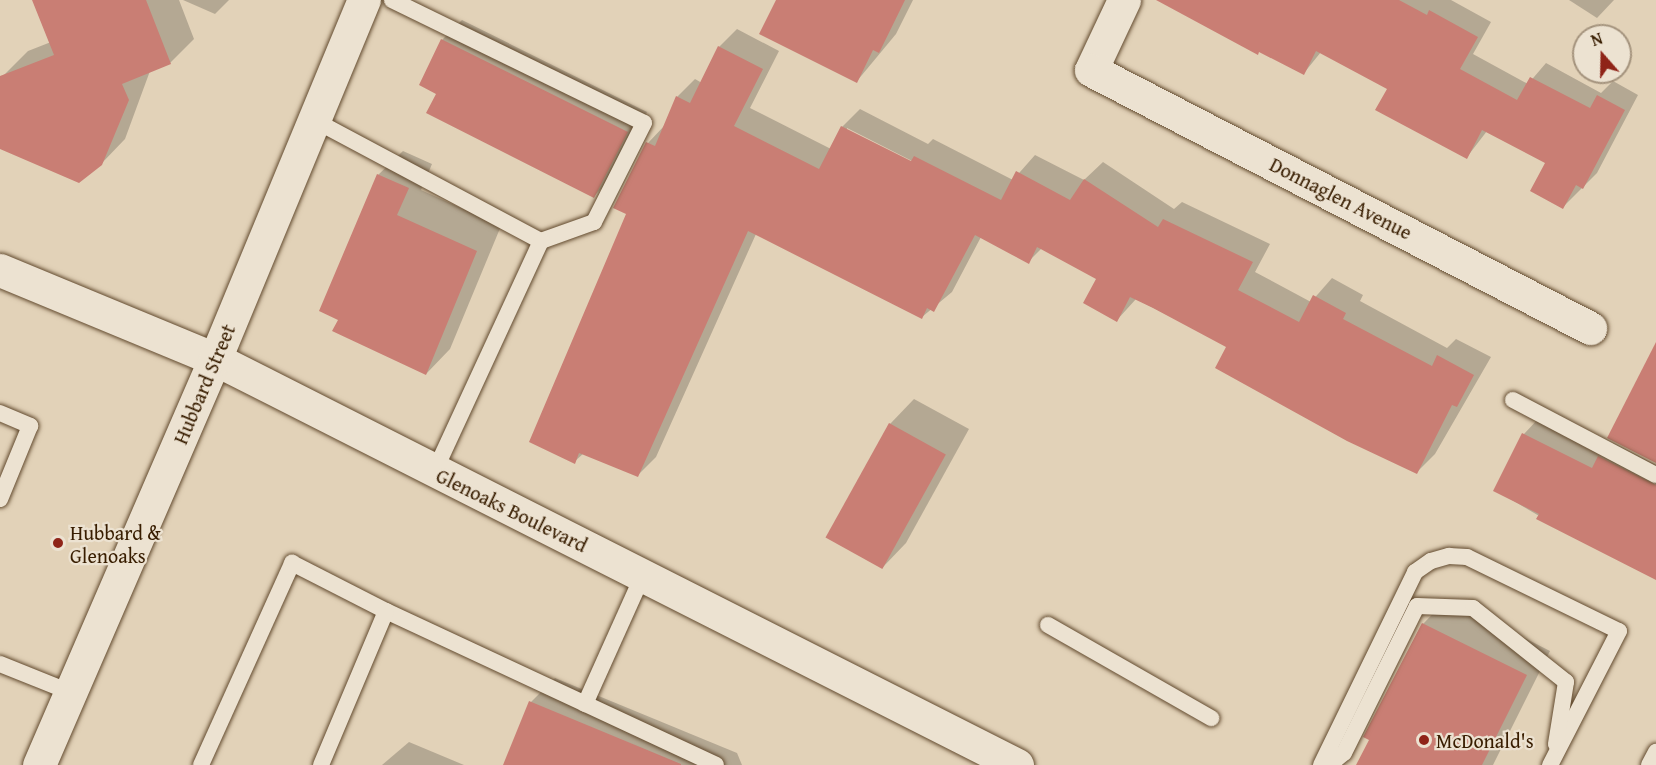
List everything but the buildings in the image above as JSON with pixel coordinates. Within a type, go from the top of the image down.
[{"type":"main road","name":"Hubbard Street","points":[[39,765],[215,359],[364,0]]},
{"type":"main road","name":"Donnaglen Avenue","points":[[1124,0],[1092,70],[1590,328]]},
{"type":"main road","name":"Glenoaks Boulevard","points":[[0,270],[215,359],[434,473],[643,575],[977,756],[1017,765]]},
{"type":"lane","points":[[392,0],[644,123],[594,222],[541,241],[434,473]]},
{"type":"lane","points":[[314,120],[541,241]]},
{"type":"lane","points":[[1513,400],[1656,475]]},
{"type":"lane","points":[[0,413],[30,426],[0,499]]},
{"type":"lane","points":[[1321,765],[1415,572],[1431,561],[1449,556],[1467,556],[1619,631],[1552,762]]},
{"type":"lane","points":[[201,765],[292,563],[386,611],[716,765]]},
{"type":"lane","points":[[585,704],[643,575]]},
{"type":"lane","points":[[1329,765],[1344,753],[1418,606],[1473,608],[1566,682],[1552,762]]},
{"type":"lane","points":[[321,765],[386,611]]},
{"type":"lane","points":[[1048,625],[1211,717]]},
{"type":"lane","points":[[0,664],[70,692]]},
{"type":"lane","points":[[1649,765],[1656,752]]},
{"type":"place","name":"Hubbard & Glenoaks","points":[[58,543]]},
{"type":"place","name":"McDonald's","points":[[1424,740]]}]
